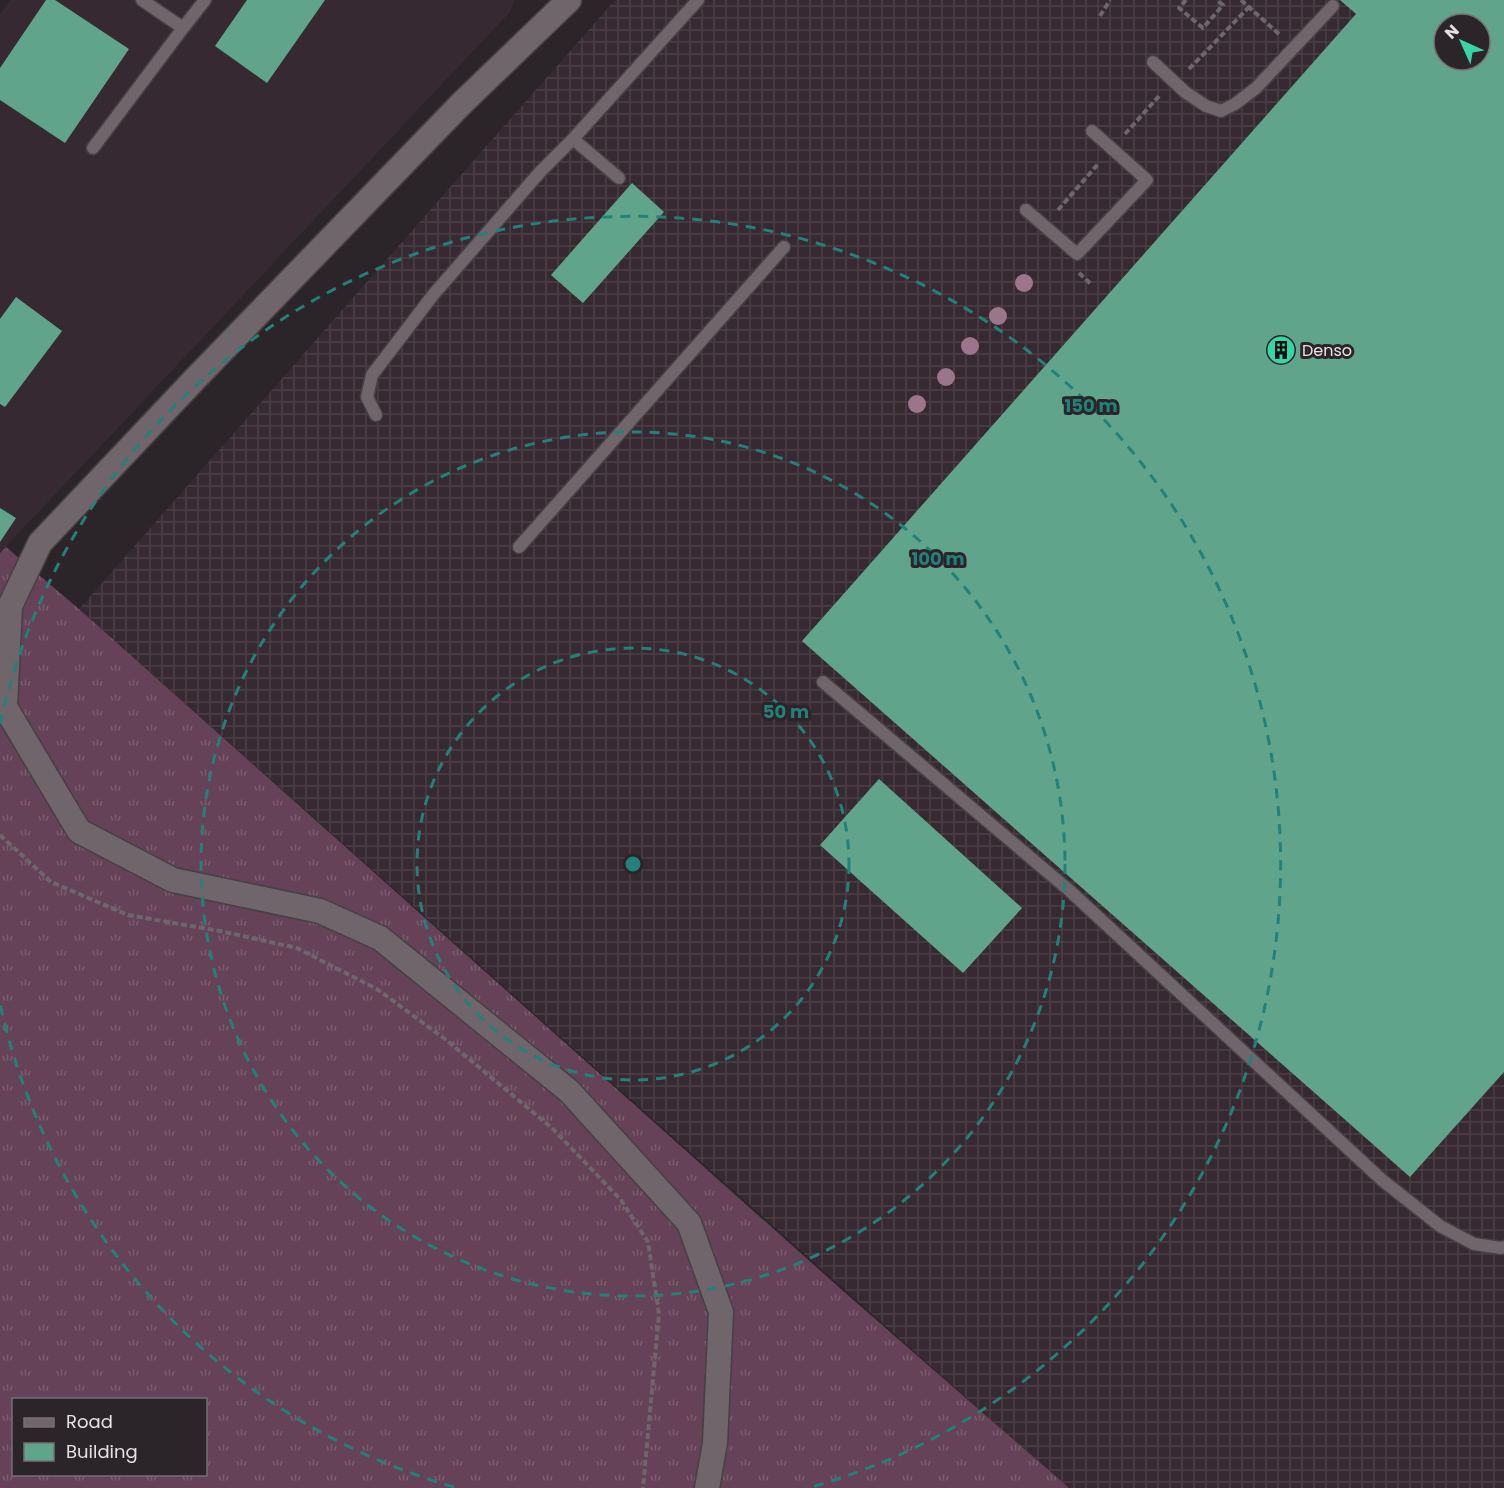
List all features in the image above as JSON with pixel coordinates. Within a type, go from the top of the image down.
[{"type":"street","points":[[569,0],[461,104],[40,543],[10,606],[5,707],[79,831],[173,880],[320,911],[380,938],[569,1090],[681,1214],[689,1223],[721,1312],[715,1443],[707,1488]]},
{"type":"lane","points":[[142,0],[183,28]]},
{"type":"lane","points":[[93,148],[205,0]]},
{"type":"lane","points":[[376,415],[367,397],[372,375],[433,295],[540,172],[573,139],[698,0]]},
{"type":"lane","points":[[1153,62],[1185,92],[1206,106],[1221,111],[1235,104],[1256,88],[1333,6]]},
{"type":"lane","points":[[1026,210],[1077,254],[1148,180],[1092,131]]},
{"type":"lane","points":[[573,139],[619,178]]},
{"type":"lane","points":[[519,547],[784,247]]},
{"type":"lane","points":[[823,682],[1070,891],[1382,1180],[1440,1226],[1474,1244],[1504,1247]]},
{"type":"path","points":[[1100,16],[1110,0]]},
{"type":"path","points":[[1186,0],[1179,8],[1203,28],[1223,5],[1217,0]]},
{"type":"path","points":[[1241,0],[1284,38]]},
{"type":"path","points":[[1187,70],[1249,7]]},
{"type":"path","points":[[1125,134],[1164,91]]},
{"type":"path","points":[[1056,212],[1101,161]]},
{"type":"path","points":[[0,835],[51,882],[128,915],[220,931],[297,948],[377,989],[445,1039],[552,1128],[621,1200],[648,1242],[659,1314],[644,1488]]},
{"type":"shaded area","points":[[10,0],[514,0],[511,11],[0,553],[0,14]]},
{"type":"shaded area","points":[[615,0],[1504,0],[1504,1488],[1068,1488],[79,609]]},
{"type":"green space","points":[[6,547],[79,609],[842,1290],[1069,1488],[0,1488],[0,553]]},
{"type":"building","points":[[46,0],[55,0],[129,49],[65,143],[0,100],[0,68]]},
{"type":"building","points":[[247,0],[325,0],[267,83],[215,46]]},
{"type":"building","name":"Denso","points":[[1340,0],[1504,0],[1504,1072],[1410,1177],[802,641],[1356,14]]},
{"type":"building","points":[[632,183],[664,212],[583,303],[551,275]]},
{"type":"building","points":[[16,297],[62,331],[5,407],[0,404],[0,319]]},
{"type":"building","points":[[0,508],[16,518],[0,542]]},
{"type":"building","points":[[879,779],[1022,908],[963,973],[820,845]]},
{"type":"place","name":"Denso","points":[[1281,350]]}]
